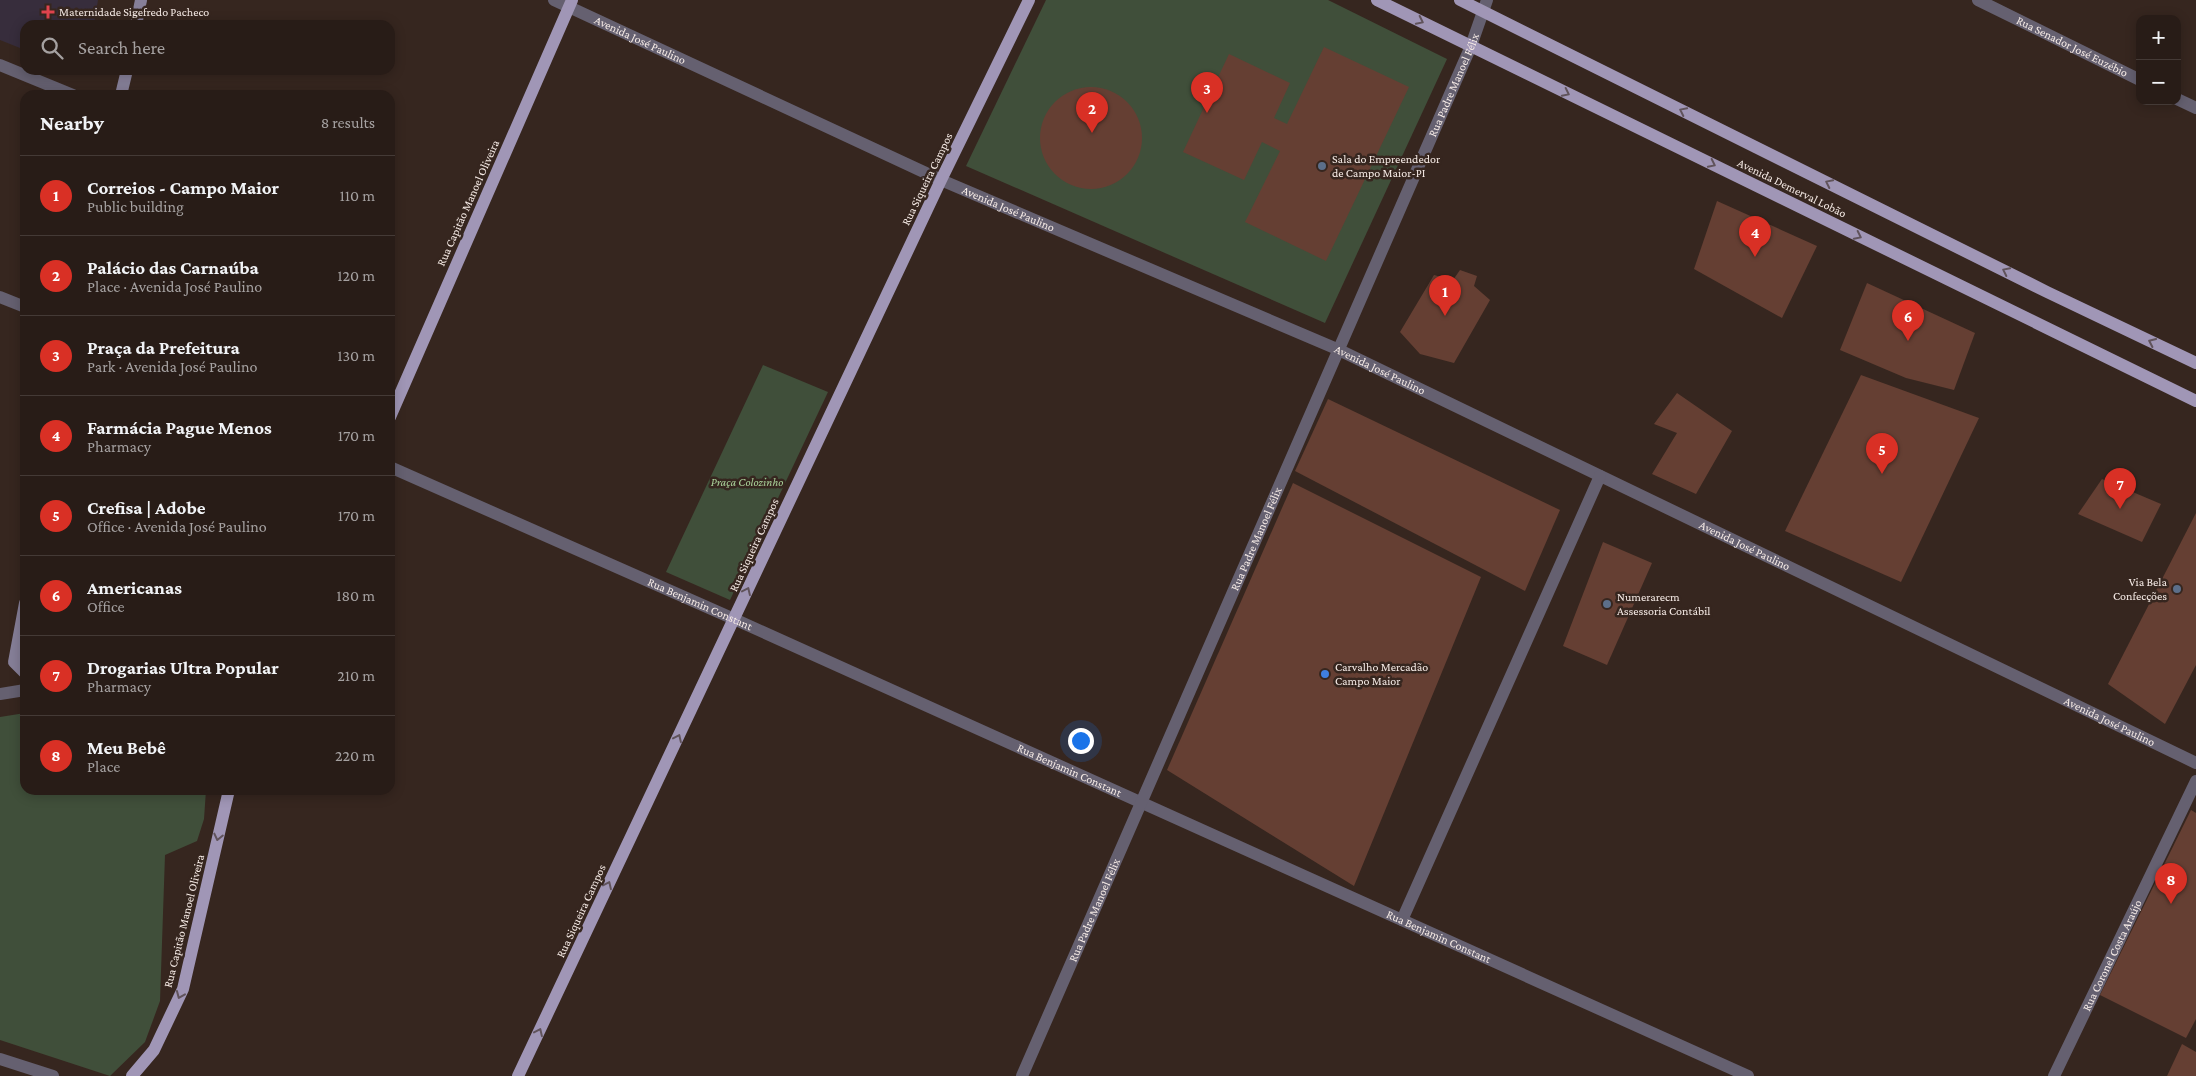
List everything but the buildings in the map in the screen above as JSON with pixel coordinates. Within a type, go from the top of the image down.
[{"type":"main road","points":[[137,20],[141,0]]},
{"type":"main road","name":"Rua Siqueira Campos","points":[[518,1076],[941,180],[1029,0]]},
{"type":"main road","name":"Avenida Demerval Lobão","points":[[1376,0],[2196,401]]},
{"type":"main road","name":"Avenida Demerval Lobão","points":[[1460,0],[1484,6],[2048,292],[2196,363]]},
{"type":"main road","name":"Rua Capitão Manoel Oliveira","points":[[395,406],[570,3]]},
{"type":"main road","points":[[122,90],[125,75]]},
{"type":"main road","points":[[20,630],[14,662],[20,668]]},
{"type":"main road","name":"Rua Capitão Manoel Oliveira","points":[[132,1076],[154,1050],[183,989],[228,795]]},
{"type":"street","name":"Avenida José Paulino","points":[[554,0],[570,3],[941,180],[1337,349],[2196,763]]},
{"type":"street","name":"Rua Senador José Euzébio","points":[[1978,0],[2136,78]]},
{"type":"street","name":"Rua Padre Manoel Félix","points":[[1022,1076],[1337,349],[1471,46],[1484,6]]},
{"type":"street","points":[[0,65],[20,73]]},
{"type":"street","points":[[24,75],[61,90]]},
{"type":"street","points":[[2181,101],[2196,108]]},
{"type":"street","points":[[0,297],[20,305]]},
{"type":"street","name":"Rua Benjamin Constant","points":[[395,469],[734,619],[1748,1076]]},
{"type":"street","points":[[1402,920],[1600,476]]},
{"type":"street","points":[[0,694],[20,691]]},
{"type":"street","name":"Rua Coronel Costa Araújo","points":[[2054,1076],[2196,781]]},
{"type":"street","points":[[0,1059],[53,1076]]},
{"type":"shaded area","name":"Maternidade Sigefredo Pacheco","points":[[0,0],[98,0],[95,20],[20,20],[20,48],[0,40]]},
{"type":"green space","points":[[1046,0],[1328,0],[1447,59],[1325,323],[966,166]]},
{"type":"green space","name":"Praça Colozinho","points":[[763,365],[828,392],[730,600],[666,572]]},
{"type":"green space","points":[[20,714],[20,795],[206,795],[204,819],[197,841],[165,855],[160,1001],[145,1042],[110,1076],[0,1040],[0,717]]},
{"type":"place","name":"Maternidade Sigefredo Pacheco","points":[[48,12]]},
{"type":"place","name":"Praça da Prefeitura","points":[[1207,113]]},
{"type":"place","name":"Palácio das Carnaúba","points":[[1092,133]]},
{"type":"place","name":"Sala do Empreendedor de Campo Maior-PI","points":[[1322,166]]},
{"type":"place","name":"Farmácia Pague Menos","points":[[1755,257]]},
{"type":"place","name":"Correios - Campo Maior","points":[[1445,316]]},
{"type":"place","name":"Americanas","points":[[1908,341]]},
{"type":"place","name":"Crefisa | Adobe","points":[[1882,474]]},
{"type":"place","name":"Drogarias Ultra Popular","points":[[2120,509]]},
{"type":"place","name":"Via Bela Confecções","points":[[2177,589]]},
{"type":"place","name":"Numerarecm Assessoria Contábil","points":[[1607,604]]},
{"type":"place","name":"Carvalho Mercadão Campo Maior","points":[[1325,674]]},
{"type":"place","name":"Meu Bebê","points":[[2171,904]]}]
